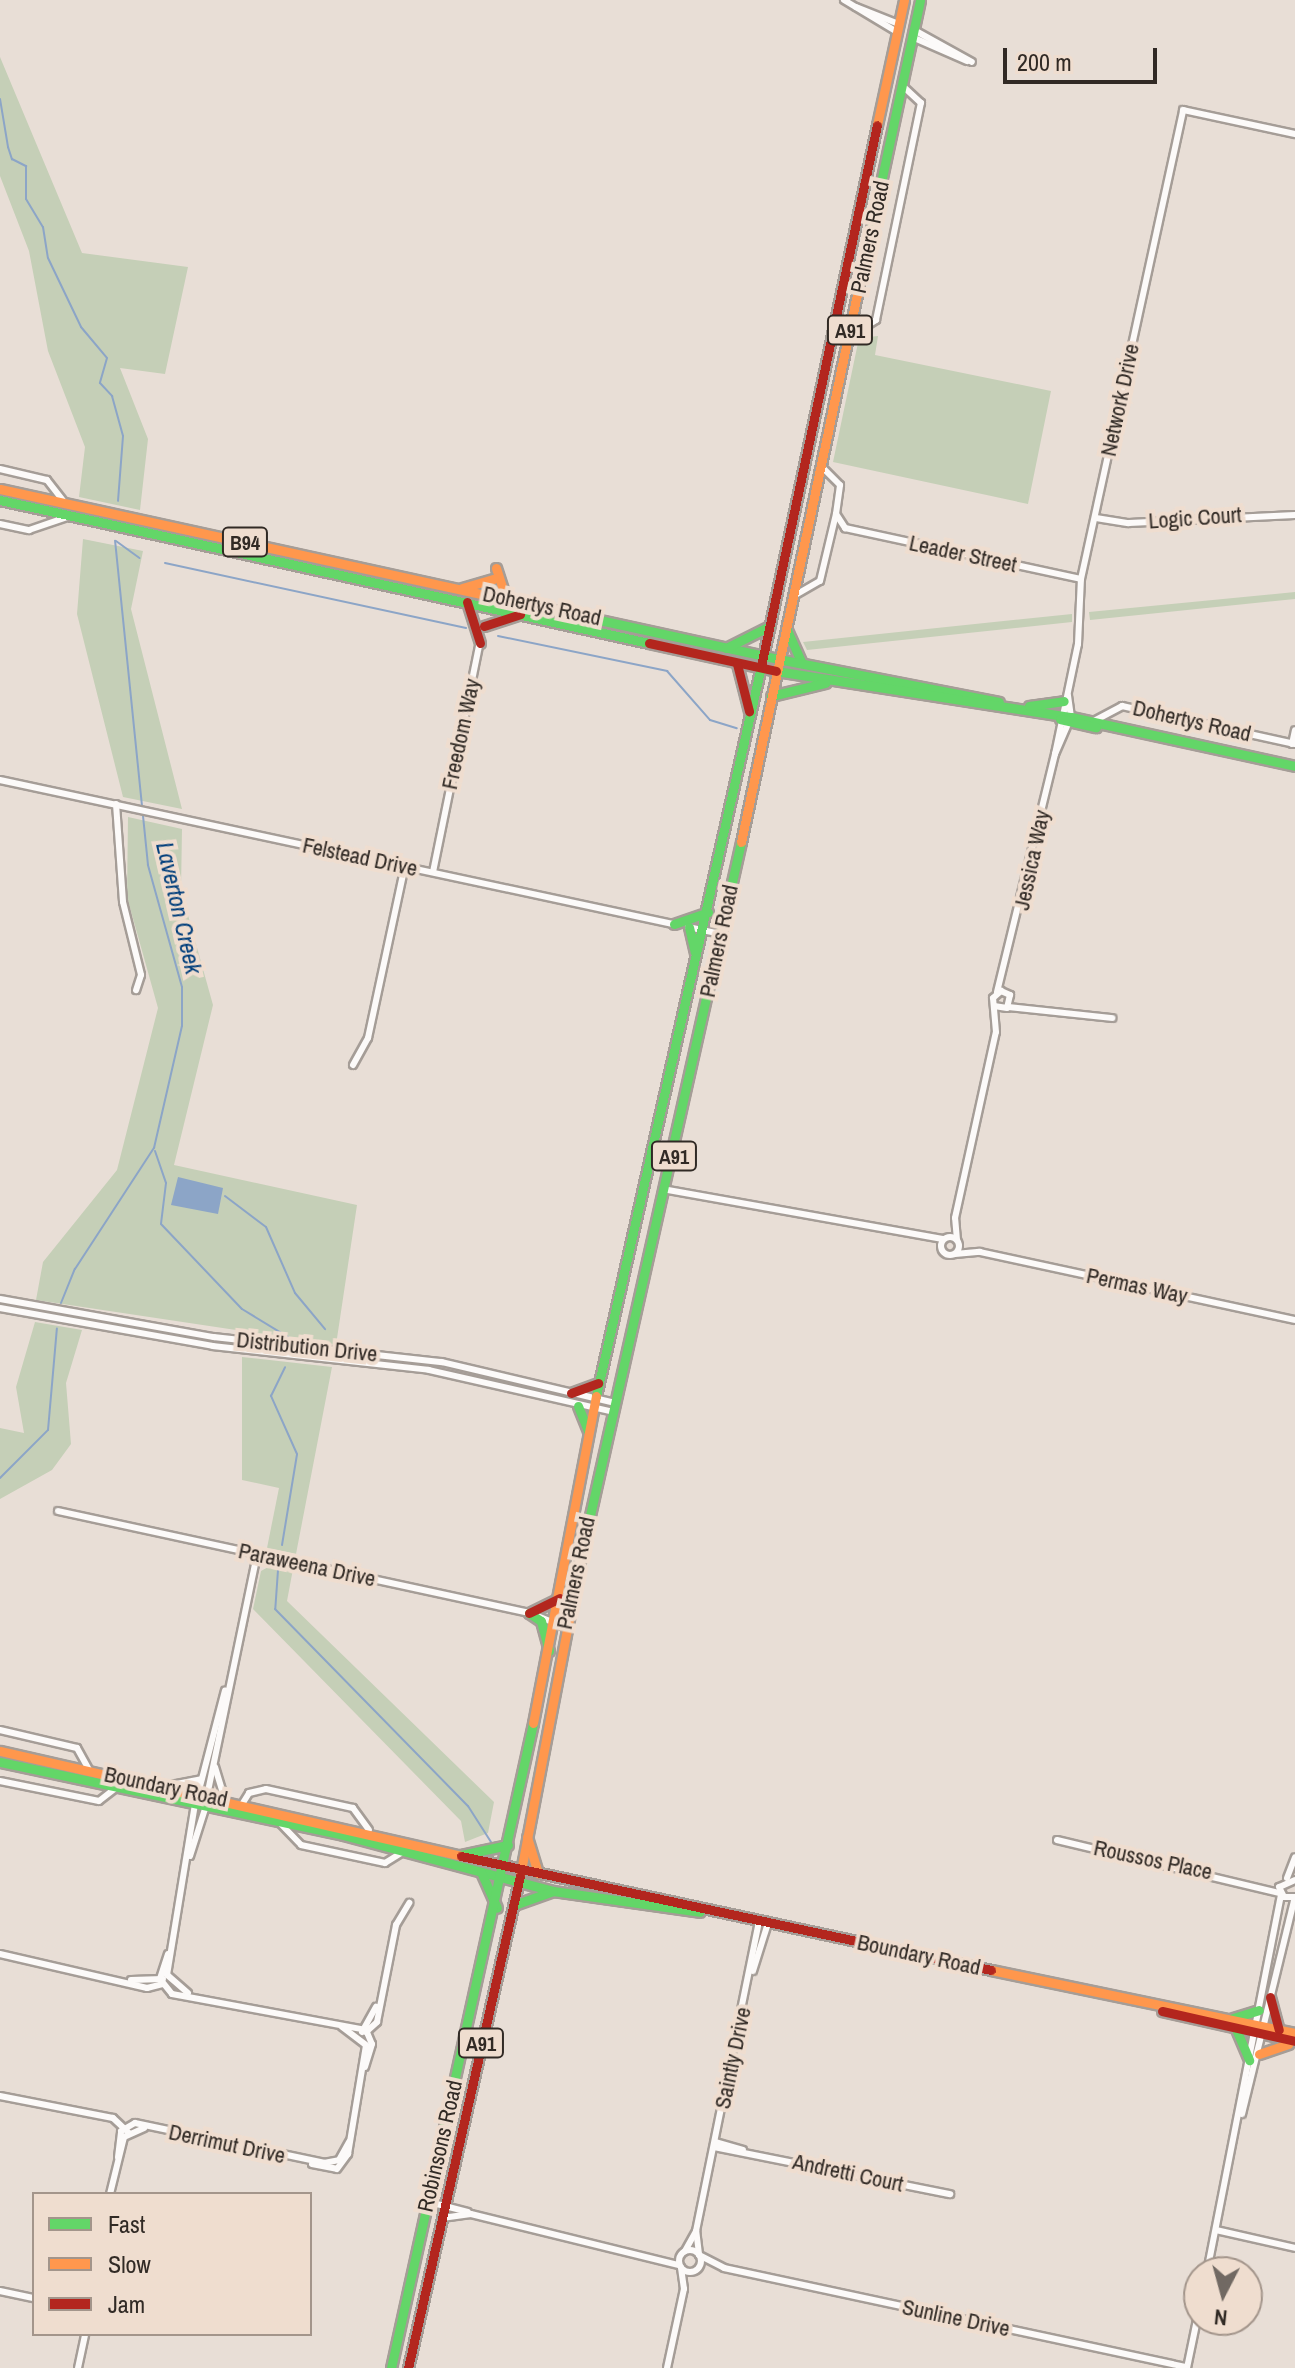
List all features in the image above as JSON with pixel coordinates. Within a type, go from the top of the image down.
[{"type":"main road","name":"Palmers Road","points":[[504,1878],[508,1845],[561,1597],[598,1383],[708,912],[904,0]]},
{"type":"main road","name":"Palmers Road","points":[[518,1882],[567,1615],[610,1407],[667,1185],[771,696],[789,597],[821,466],[920,0]]},
{"type":"main road","points":[[898,28],[913,34]]},
{"type":"main road","name":"Dohertys Road","points":[[0,489],[726,648],[1001,702],[1017,709]]},
{"type":"main road","name":"Dohertys Road","points":[[0,500],[67,517],[521,613],[737,664],[1133,731]]},
{"type":"main road","points":[[460,588],[495,574],[506,599]]},
{"type":"main road","points":[[467,602],[480,643]]},
{"type":"main road","points":[[484,626],[521,613]]},
{"type":"main road","points":[[785,623],[802,663]]},
{"type":"main road","points":[[726,648],[770,626]]},
{"type":"main road","points":[[737,664],[751,715]]},
{"type":"main road","points":[[771,696],[837,682]]},
{"type":"main road","points":[[1001,702],[1038,707],[1066,696]]},
{"type":"main road","name":"Dohertys Road","points":[[1070,720],[1094,721],[1295,766]]},
{"type":"main road","points":[[674,924],[708,912]]},
{"type":"main road","points":[[689,927],[697,961]]},
{"type":"main road","points":[[571,1393],[598,1383]]},
{"type":"main road","points":[[578,1406],[588,1432]]},
{"type":"main road","points":[[549,1652],[541,1621],[529,1613],[561,1597]]},
{"type":"main road","name":"Boundary Road","points":[[0,1751],[162,1786],[202,1800],[225,1800],[278,1821],[553,1891],[661,1909],[714,1912]]},
{"type":"main road","name":"Boundary Road","points":[[0,1762],[117,1787],[369,1830],[386,1837],[651,1899],[1217,2018],[1295,2042]]},
{"type":"main road","points":[[107,1774],[117,1787]]},
{"type":"main road","points":[[525,1833],[538,1873]]},
{"type":"main road","points":[[386,1837],[401,1853]]},
{"type":"main road","points":[[461,1855],[508,1845]]},
{"type":"main road","points":[[481,1872],[498,1909]]},
{"type":"main road","name":"Robinsons Road","points":[[391,2368],[427,2201],[504,1878]]},
{"type":"main road","name":"Robinsons Road","points":[[408,2368],[438,2223],[518,1882]]},
{"type":"main road","points":[[514,1905],[553,1891]]},
{"type":"main road","points":[[651,1899],[661,1909]]},
{"type":"main road","points":[[1270,1997],[1279,2030]]},
{"type":"main road","name":"Boundary Road","points":[[1123,1999],[1236,2029],[1295,2033]]},
{"type":"main road","points":[[1217,2018],[1259,2010]]},
{"type":"main road","points":[[1236,2029],[1249,2060]]},
{"type":"main road","points":[[1259,2054],[1271,2044],[1295,2042]]},
{"type":"street","points":[[844,0],[898,28]]},
{"type":"street","points":[[913,34],[972,62],[913,34]]},
{"type":"street","points":[[849,337],[876,320],[921,103],[903,86]]},
{"type":"street","name":"Network Drive","points":[[1057,717],[1066,696],[1081,579],[1183,110],[1295,134]]},
{"type":"street","points":[[789,597],[816,588],[836,514],[840,485],[821,466]]},
{"type":"street","points":[[0,469],[47,480],[66,505]]},
{"type":"street","points":[[830,537],[845,528],[836,514]]},
{"type":"street","name":"Logic Court","points":[[1096,518],[1129,523],[1295,515]]},
{"type":"street","points":[[0,524],[29,530],[67,517]]},
{"type":"street","name":"Leader Street","points":[[845,528],[1081,579]]},
{"type":"street","name":"Freedom Way","points":[[433,872],[491,595]]},
{"type":"street","name":"Network Drive","points":[[1066,696],[1070,720]]},
{"type":"street","name":"Dohertys Road","points":[[1094,721],[1122,706],[1293,744]]},
{"type":"street","name":"Jessica Way","points":[[1008,1008],[1009,967],[1055,754],[1057,717]]},
{"type":"street","name":"Jessica Way","points":[[1055,754],[1070,720]]},
{"type":"street","points":[[1293,744],[1295,730]]},
{"type":"street","name":"Felstead Drive","points":[[0,780],[720,934]]},
{"type":"street","points":[[116,804],[123,902],[141,975],[136,990]]},
{"type":"street","points":[[353,1065],[368,1038],[405,866]]},
{"type":"street","name":"Jessica Way","points":[[994,1006],[1009,967]]},
{"type":"street","points":[[997,992],[1036,1009]]},
{"type":"street","points":[[996,1032],[994,1006],[1112,1018]]},
{"type":"street","points":[[916,1238],[942,1251],[943,1239],[955,1218],[996,1032],[1008,1008]]},
{"type":"street","points":[[667,1185],[916,1238],[943,1239]]},
{"type":"street","points":[[955,1218],[958,1241],[955,1254]]},
{"type":"street","name":"Permas Way","points":[[943,1239],[958,1241],[980,1252],[1295,1320]]},
{"type":"street","name":"Permas Way","points":[[942,1251],[955,1254],[980,1252]]},
{"type":"street","name":"Distribution Drive","points":[[0,1299],[231,1339],[455,1365],[571,1393],[594,1404],[610,1407]]},
{"type":"street","points":[[14,1311],[15,1301]]},
{"type":"street","name":"Distribution Drive","points":[[0,1308],[230,1348],[453,1375],[578,1406],[594,1404]]},
{"type":"street","points":[[177,1340],[179,1331]]},
{"type":"street","points":[[230,1348],[231,1339]]},
{"type":"street","points":[[341,1361],[342,1351]]},
{"type":"street","points":[[453,1375],[455,1365]]},
{"type":"street","points":[[478,1381],[481,1371]]},
{"type":"street","points":[[497,1386],[500,1375]]},
{"type":"street","name":"Paraweena Drive","points":[[58,1511],[556,1619],[565,1627]]},
{"type":"street","points":[[189,1859],[202,1800],[203,1777],[257,1554]]},
{"type":"street","points":[[556,1619],[567,1615]]},
{"type":"street","points":[[163,1981],[202,1800],[215,1759],[229,1679]]},
{"type":"street","name":"Boundary Road","points":[[0,1730],[77,1748],[90,1771]]},
{"type":"street","points":[[215,1759],[225,1800]]},
{"type":"street","points":[[162,1786],[203,1777]]},
{"type":"street","name":"Boundary Road","points":[[0,1781],[99,1801],[117,1787]]},
{"type":"street","name":"Boundary Road","points":[[241,1808],[266,1789],[353,1808],[369,1830]]},
{"type":"street","name":"Boundary Road","points":[[278,1821],[301,1845],[385,1863],[401,1853]]},
{"type":"street","name":"Roussos Place","points":[[1057,1840],[1249,1881],[1295,1897]]},
{"type":"street","points":[[1240,2119],[1259,2054],[1259,2010],[1281,1894],[1295,1857]]},
{"type":"street","name":"Roussos Place","points":[[1249,1881],[1288,1880]]},
{"type":"street","points":[[1210,2256],[1240,2119],[1249,2060],[1270,1997],[1295,1897]]},
{"type":"street","points":[[0,1954],[115,1979],[163,1981],[194,1996],[364,2032],[378,2005],[398,1920],[409,1903]]},
{"type":"street","name":"Saintly Drive","points":[[696,2270],[699,2255],[696,2231],[764,1922]]},
{"type":"street","name":"Derrimut Drive","points":[[125,2130],[152,2128],[301,2160],[336,2166],[346,2162],[365,2067],[364,2032]]},
{"type":"street","points":[[0,2096],[101,2117],[125,2130],[110,2192]]},
{"type":"street","name":"Andretti Court","points":[[714,2144],[950,2194]]},
{"type":"street","points":[[427,2201],[471,2214],[653,2253],[696,2270],[684,2289],[667,2368]]},
{"type":"street","points":[[438,2223],[471,2214]]},
{"type":"street","points":[[1216,2230],[1295,2248]]},
{"type":"street","name":"Saintly Drive","points":[[680,2266],[684,2251],[696,2231]]},
{"type":"street","points":[[653,2253],[684,2251]]},
{"type":"street","name":"Sunline Drive","points":[[684,2251],[724,2268],[1187,2368]]},
{"type":"street","points":[[680,2266],[684,2289]]},
{"type":"street","name":"Sunline Drive","points":[[696,2270],[724,2268]]},
{"type":"street","points":[[0,2291],[32,2298]]},
{"type":"street","points":[[78,2368],[85,2336]]},
{"type":"street","points":[[1187,2368],[1194,2336]]},
{"type":"green space","points":[[0,57],[82,253],[188,267],[165,374],[120,368],[148,439],[140,510],[79,497],[85,447],[48,351],[29,251],[0,176]]},
{"type":"green space","points":[[878,336],[875,355],[1051,391],[1028,504],[833,462],[859,338]]},
{"type":"green space","points":[[83,539],[143,551],[131,609],[182,809],[123,797],[77,614]]},
{"type":"green space","points":[[1295,592],[1295,599],[1090,620],[1089,612]]},
{"type":"green space","points":[[1072,614],[1072,622],[807,650],[803,642]]},
{"type":"green space","points":[[128,817],[182,829],[181,890],[213,1005],[174,1165],[357,1205],[336,1345],[36,1300],[43,1262],[117,1170],[158,1008],[127,897]]},
{"type":"green space","points":[[35,1322],[82,1330],[66,1383],[71,1444],[52,1470],[0,1499],[0,1428],[24,1433],[16,1387]]},
{"type":"green space","points":[[242,1357],[332,1367],[296,1554],[267,1548],[279,1488],[242,1480]]},
{"type":"green space","points":[[272,1565],[293,1569],[287,1601],[494,1802],[488,1833],[465,1842],[461,1821],[253,1609],[261,1571]]},
{"type":"water","points":[[178,1177],[223,1188],[218,1214],[171,1205]]},
{"type":"waterway","name":"Laverton Creek","points":[[0,99],[8,147],[12,159],[26,166],[26,199],[43,227],[48,258],[81,327],[107,358],[100,383],[112,396],[123,436],[118,501]]},
{"type":"waterway","name":"Laverton Creek","points":[[61,1303],[75,1269],[154,1148],[182,1026],[182,987],[148,865],[115,541]]},
{"type":"waterway","points":[[116,541],[139,558]]},
{"type":"waterway","points":[[165,563],[466,628]]},
{"type":"waterway","points":[[498,636],[667,671],[710,720],[737,728]]},
{"type":"waterway","points":[[155,1151],[166,1183],[161,1224],[242,1309],[288,1337]]},
{"type":"waterway","points":[[225,1196],[266,1227],[295,1293],[325,1329]]},
{"type":"waterway","name":"Laverton Creek","points":[[0,1478],[48,1430],[57,1328]]},
{"type":"waterway","points":[[282,1545],[297,1454],[271,1396],[285,1367]]},
{"type":"waterway","points":[[278,1570],[275,1609],[468,1806],[491,1842]]},
{"type":"traffic: fast","points":[[862,271],[920,0]]},
{"type":"traffic: fast","points":[[0,500],[649,643]]},
{"type":"traffic: fast","points":[[558,611],[778,659]]},
{"type":"traffic: fast","points":[[726,648],[770,626]]},
{"type":"traffic: fast","points":[[787,630],[802,663]]},
{"type":"traffic: fast","points":[[778,659],[999,702]]},
{"type":"traffic: fast","points":[[596,1396],[761,666]]},
{"type":"traffic: fast","points":[[776,671],[1071,717],[1295,766]]},
{"type":"traffic: fast","points":[[771,696],[825,683]]},
{"type":"traffic: fast","points":[[1029,706],[1064,701]]},
{"type":"traffic: fast","points":[[1060,719],[1096,727]]},
{"type":"traffic: fast","points":[[580,1560],[741,842]]},
{"type":"traffic: fast","points":[[674,924],[708,912]]},
{"type":"traffic: fast","points":[[689,927],[695,952]]},
{"type":"traffic: fast","points":[[578,1406],[588,1431]]},
{"type":"traffic: fast","points":[[529,1613],[541,1621],[549,1651]]},
{"type":"traffic: fast","points":[[391,2368],[533,1723]]},
{"type":"traffic: fast","points":[[0,1762],[343,1835],[553,1891],[700,1912]]},
{"type":"traffic: fast","points":[[461,1855],[508,1845]]},
{"type":"traffic: fast","points":[[481,1872],[497,1908]]},
{"type":"traffic: fast","points":[[514,1905],[553,1891]]},
{"type":"traffic: fast","points":[[1233,2018],[1259,2010]]},
{"type":"traffic: fast","points":[[1236,2029],[1249,2060]]},
{"type":"traffic: slow","points":[[877,125],[904,0]]},
{"type":"traffic: slow","points":[[741,842],[862,271]]},
{"type":"traffic: slow","points":[[0,489],[558,611]]},
{"type":"traffic: slow","points":[[496,568],[506,599]]},
{"type":"traffic: slow","points":[[462,588],[494,579]]},
{"type":"traffic: slow","points":[[533,1723],[596,1396]]},
{"type":"traffic: slow","points":[[520,1876],[580,1560]]},
{"type":"traffic: slow","points":[[0,1751],[461,1856]]},
{"type":"traffic: slow","points":[[527,1837],[538,1873]]},
{"type":"traffic: slow","points":[[991,1970],[1295,2033]]},
{"type":"traffic: slow","points":[[1259,2054],[1288,2044]]},
{"type":"traffic: jam","points":[[761,666],[877,125]]},
{"type":"traffic: jam","points":[[467,602],[480,643]]},
{"type":"traffic: jam","points":[[484,626],[520,614]]},
{"type":"traffic: jam","points":[[649,643],[776,671]]},
{"type":"traffic: jam","points":[[737,664],[749,711]]},
{"type":"traffic: jam","points":[[571,1393],[598,1383]]},
{"type":"traffic: jam","points":[[529,1613],[560,1598]]},
{"type":"traffic: jam","points":[[461,1856],[991,1970]]},
{"type":"traffic: jam","points":[[408,2368],[520,1876]]},
{"type":"traffic: jam","points":[[1270,1997],[1279,2030]]},
{"type":"traffic: jam","points":[[1162,2011],[1295,2041]]}]
